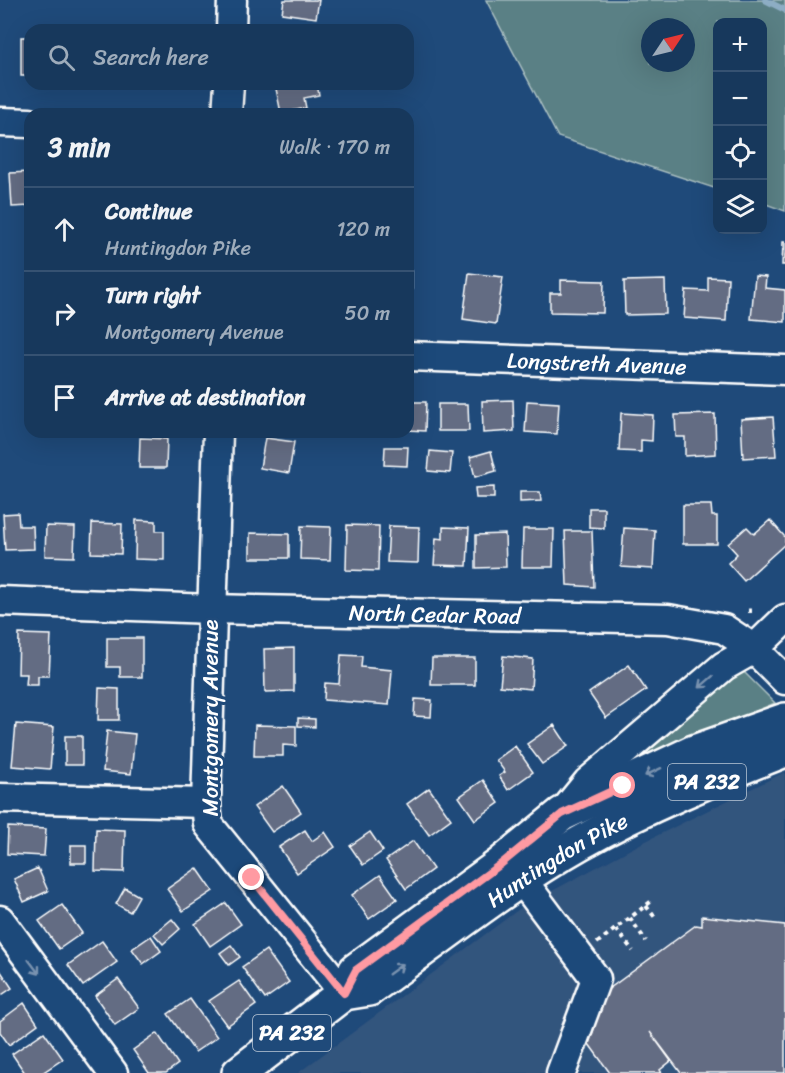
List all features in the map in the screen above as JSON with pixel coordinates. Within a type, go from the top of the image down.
[{"type":"main road","name":"Huntingdon Pike","points":[[239,1073],[344,993],[356,970],[501,864],[562,814],[694,752],[785,720]]},
{"type":"main road","name":"Huntingdon Pike","points":[[344,993],[369,989],[522,880],[582,842],[712,779],[785,750]]},
{"type":"street","points":[[231,24],[232,0]]},
{"type":"street","points":[[227,108],[229,90]]},
{"type":"street","points":[[0,122],[24,123]]},
{"type":"street","name":"Longstreth Avenue","points":[[414,356],[785,370]]},
{"type":"street","name":"Montgomery Avenue","points":[[218,438],[210,609],[206,802],[208,824],[344,993]]},
{"type":"street","name":"North Cedar Road","points":[[0,601],[210,609],[668,619],[724,629],[754,649],[785,680]]},
{"type":"street","points":[[562,814],[588,782],[724,666],[754,649],[785,620]]},
{"type":"street","points":[[0,798],[206,802]]},
{"type":"street","points":[[522,880],[596,979],[561,1073]]},
{"type":"street","points":[[0,920],[113,1073]]},
{"type":"path","points":[[596,944],[654,900]]},
{"type":"path","points":[[646,906],[657,920]]},
{"type":"path","points":[[630,918],[646,941]]},
{"type":"path","points":[[616,929],[633,951]]},
{"type":"shaded area","points":[[785,772],[785,1073],[298,1073],[522,907],[642,843]]},
{"type":"green space","points":[[486,0],[785,0],[785,211],[767,204],[767,18],[713,18],[713,188],[558,137]]},
{"type":"green space","points":[[740,668],[775,703],[608,774]]},
{"type":"building","points":[[284,0],[319,0],[316,18],[282,13]]},
{"type":"building","points":[[21,37],[24,37],[24,76],[21,76]]},
{"type":"building","points":[[276,90],[318,90],[319,95],[304,98],[306,108],[280,108]]},
{"type":"building","points":[[24,172],[24,206],[12,207],[10,173]]},
{"type":"building","points":[[783,242],[785,242],[785,265],[782,265]]},
{"type":"building","points":[[469,273],[503,277],[496,324],[463,319]]},
{"type":"building","points":[[755,276],[766,277],[765,288],[785,290],[785,322],[751,319]]},
{"type":"building","points":[[708,277],[728,278],[726,321],[684,318],[686,290],[708,291]]},
{"type":"building","points":[[561,280],[604,281],[603,313],[550,312],[550,293],[561,293]]},
{"type":"building","points":[[665,280],[666,314],[625,315],[624,281]]},
{"type":"building","points":[[513,400],[514,431],[483,433],[482,401]]},
{"type":"building","points":[[527,401],[559,403],[557,434],[525,432]]},
{"type":"building","points":[[414,402],[426,402],[425,431],[414,430]]},
{"type":"building","points":[[438,404],[468,404],[469,431],[438,431]]},
{"type":"building","points":[[621,413],[653,415],[652,441],[641,440],[641,452],[619,451]]},
{"type":"building","points":[[715,414],[716,454],[685,456],[685,437],[676,437],[675,415]]},
{"type":"building","points":[[773,417],[776,456],[743,458],[741,419]]},
{"type":"building","points":[[140,438],[167,439],[166,468],[139,468]]},
{"type":"building","points":[[265,438],[294,442],[289,473],[260,468]]},
{"type":"building","points":[[385,447],[408,447],[407,466],[384,465]]},
{"type":"building","points":[[430,451],[452,453],[450,473],[428,471]]},
{"type":"building","points":[[491,451],[496,471],[475,477],[470,457]]},
{"type":"building","points":[[494,487],[494,498],[476,498],[475,488]]},
{"type":"building","points":[[520,492],[540,492],[541,501],[520,502]]},
{"type":"building","points":[[683,505],[711,505],[712,516],[717,516],[717,544],[683,544]]},
{"type":"building","points":[[589,508],[604,508],[604,528],[589,527]]},
{"type":"building","points":[[18,513],[19,526],[33,526],[34,549],[5,550],[3,514]]},
{"type":"building","points":[[136,520],[156,521],[156,531],[164,531],[164,560],[135,559]]},
{"type":"building","points":[[770,520],[785,537],[785,544],[744,581],[728,563],[737,554],[728,544],[747,527],[754,534]]},
{"type":"building","points":[[92,523],[122,524],[121,554],[91,553]]},
{"type":"building","points":[[347,525],[379,526],[378,571],[346,570]]},
{"type":"building","points":[[46,526],[75,527],[74,557],[45,556]]},
{"type":"building","points":[[301,526],[331,527],[330,560],[300,559]]},
{"type":"building","points":[[389,526],[419,527],[418,563],[387,562]]},
{"type":"building","points":[[443,527],[469,528],[467,566],[434,565],[436,538],[443,539]]},
{"type":"building","points":[[624,528],[655,530],[653,569],[621,567]]},
{"type":"building","points":[[523,529],[554,529],[553,567],[522,567]]},
{"type":"building","points":[[565,531],[592,531],[594,587],[567,585]]},
{"type":"building","points":[[250,533],[289,534],[289,558],[250,558]]},
{"type":"building","points":[[505,534],[506,567],[476,568],[476,535]]},
{"type":"building","points":[[19,634],[51,635],[49,676],[38,676],[38,685],[26,685],[27,674],[18,674]]},
{"type":"building","points":[[107,638],[142,638],[142,677],[120,677],[120,667],[107,667]]},
{"type":"building","points":[[294,648],[294,691],[265,692],[264,649]]},
{"type":"building","points":[[341,655],[362,656],[361,667],[392,670],[389,705],[324,700],[325,683],[339,684]]},
{"type":"building","points":[[503,656],[533,659],[531,689],[500,686]]},
{"type":"building","points":[[432,658],[475,658],[475,685],[431,685]]},
{"type":"building","points":[[629,665],[646,690],[606,718],[589,693]]},
{"type":"building","points":[[99,688],[119,689],[119,720],[98,720]]},
{"type":"building","points":[[415,699],[432,700],[431,717],[414,716]]},
{"type":"building","points":[[298,718],[315,719],[315,727],[298,726]]},
{"type":"building","points":[[16,724],[54,727],[50,769],[12,766]]},
{"type":"building","points":[[255,725],[296,726],[296,746],[283,745],[283,756],[254,756]]},
{"type":"building","points":[[554,725],[568,746],[542,764],[527,744]]},
{"type":"building","points":[[107,731],[135,734],[131,774],[103,771]]},
{"type":"building","points":[[65,736],[82,736],[82,765],[65,765]]},
{"type":"building","points":[[515,746],[533,772],[508,790],[499,776],[505,772],[496,760]]},
{"type":"building","points":[[483,780],[499,803],[475,820],[459,797]]},
{"type":"building","points":[[283,786],[301,812],[272,832],[254,807]]},
{"type":"building","points":[[429,788],[451,819],[429,835],[407,804]]},
{"type":"building","points":[[8,827],[46,829],[44,856],[7,854]]},
{"type":"building","points":[[96,829],[125,830],[124,872],[95,871]]},
{"type":"building","points":[[305,830],[312,841],[325,832],[335,847],[297,873],[279,847]]},
{"type":"building","points":[[370,832],[383,851],[363,865],[350,846]]},
{"type":"building","points":[[413,841],[433,869],[406,889],[386,860]]},
{"type":"building","points":[[71,845],[86,845],[86,863],[71,863]]},
{"type":"building","points":[[38,868],[48,891],[24,902],[14,879]]},
{"type":"building","points":[[197,868],[213,891],[183,911],[167,889]]},
{"type":"building","points":[[380,875],[397,899],[369,919],[352,895]]},
{"type":"building","points":[[125,888],[139,896],[130,912],[116,904]]},
{"type":"building","points":[[226,903],[241,924],[210,946],[195,924]]},
{"type":"building","points":[[62,905],[82,933],[59,949],[39,921]]},
{"type":"building","points":[[702,916],[785,925],[785,1073],[681,1073],[650,1032],[671,1061],[660,1070],[662,1073],[610,1073],[589,1044],[606,991],[696,925],[702,926]]},
{"type":"building","points":[[172,919],[180,929],[163,944],[154,934]]},
{"type":"building","points":[[151,936],[161,951],[143,964],[132,949]]},
{"type":"building","points":[[102,941],[117,962],[83,986],[68,965]]},
{"type":"building","points":[[231,945],[240,957],[229,965],[220,953]]},
{"type":"building","points":[[266,950],[289,982],[265,999],[242,967]]},
{"type":"building","points":[[0,970],[12,988],[0,996]]},
{"type":"building","points":[[118,979],[139,1008],[115,1025],[95,996]]},
{"type":"building","points":[[239,981],[256,1005],[227,1026],[209,1001]]},
{"type":"building","points":[[190,999],[217,1037],[195,1052],[168,1014]]},
{"type":"building","points":[[24,1003],[38,1024],[9,1045],[0,1032],[0,1021]]},
{"type":"building","points":[[44,1032],[63,1059],[42,1073],[25,1073],[12,1054]]},
{"type":"building","points":[[157,1033],[178,1064],[166,1073],[149,1073],[133,1050]]},
{"type":"waterway","points":[[765,0],[785,10]]},
{"type":"route","points":[[252,878],[344,993],[356,970],[501,864],[562,814],[623,786]]}]
